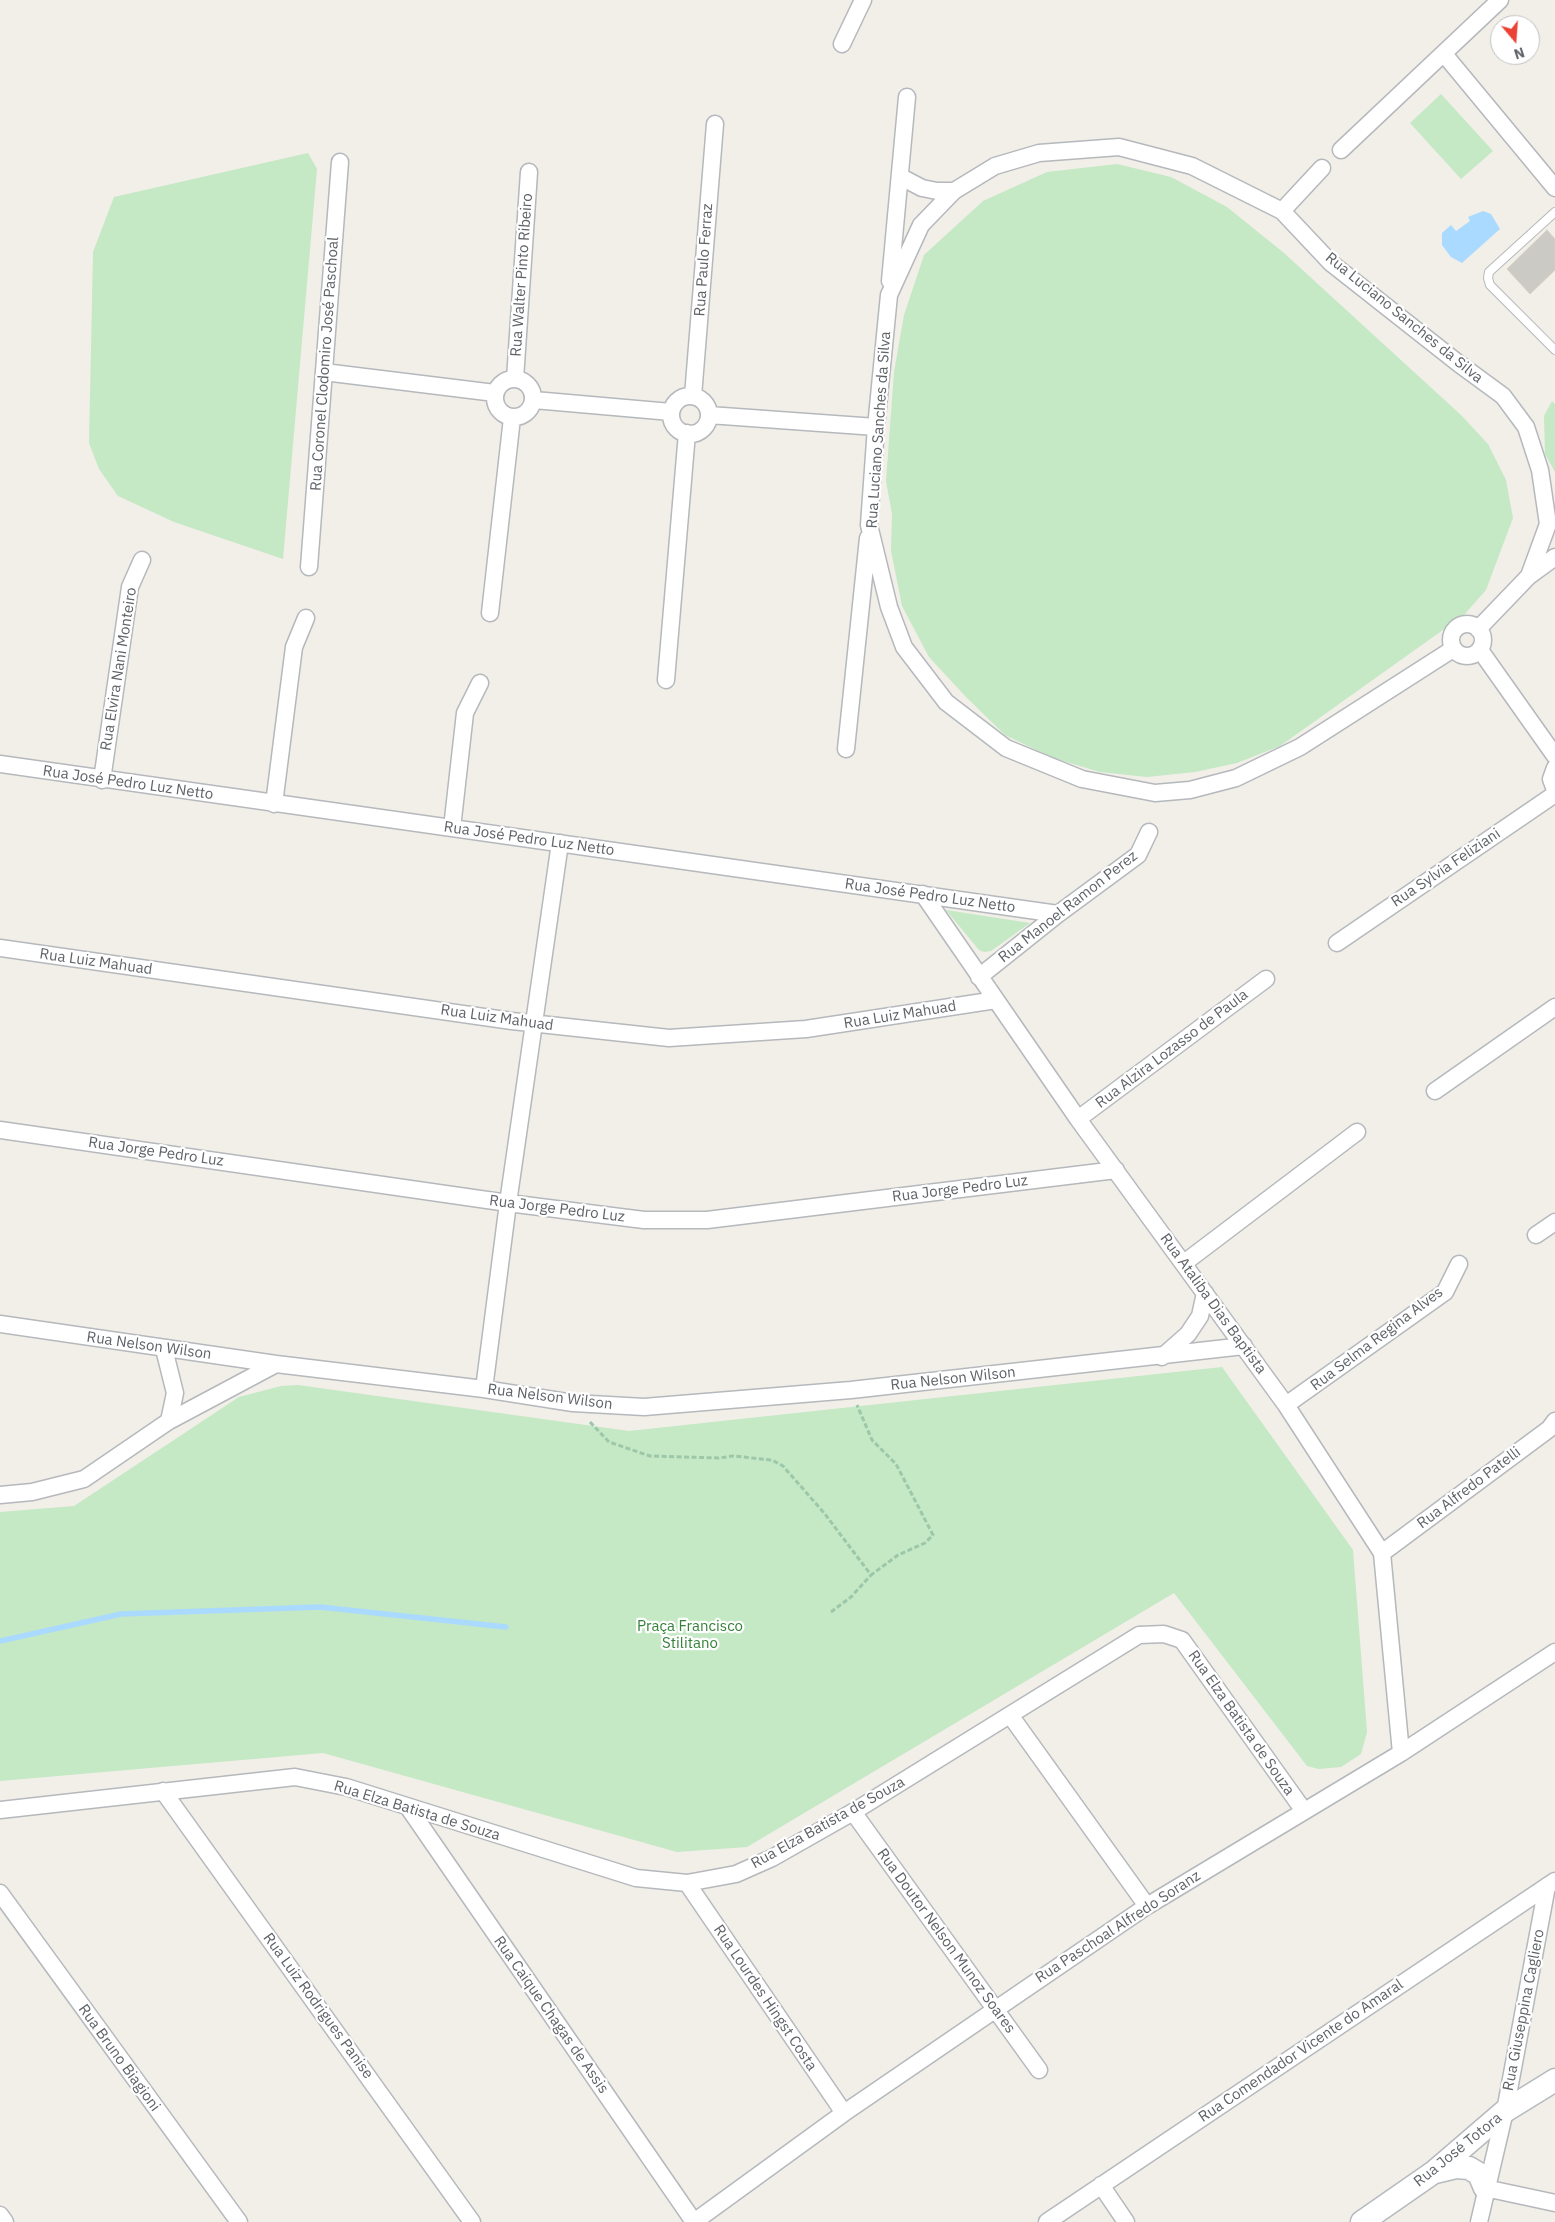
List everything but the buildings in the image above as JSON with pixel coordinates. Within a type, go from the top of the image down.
[{"type":"main road","name":"Rua José Totora","points":[[1362,2222],[1434,2172],[1505,2111],[1555,2080]]},
{"type":"main road","points":[[1434,2172],[1469,2168],[1479,2174],[1486,2188]]},
{"type":"street","points":[[842,44],[863,0]]},
{"type":"street","points":[[1341,150],[1500,0]]},
{"type":"street","points":[[1444,54],[1555,188]]},
{"type":"street","points":[[888,295],[908,97]]},
{"type":"street","name":"Rua Paulo Ferraz","points":[[693,396],[715,124]]},
{"type":"street","name":"Rua Luciano Sanches da Silva","points":[[1454,649],[1300,747],[1236,778],[1190,790],[1155,793],[1082,779],[1006,748],[946,702],[904,647],[889,608],[869,525],[888,295],[921,225],[954,191],[995,166],[1040,153],[1119,147],[1192,166],[1258,197],[1282,211],[1331,263],[1503,396],[1526,427],[1540,470],[1552,525],[1529,576],[1478,629]]},
{"type":"street","name":"Rua Coronel Clodomiro José Paschoal","points":[[309,567],[340,162]]},
{"type":"street","points":[[1282,211],[1322,168]]},
{"type":"street","name":"Rua Walter Pinto Ribeiro","points":[[515,379],[529,172]]},
{"type":"street","points":[[901,176],[922,188],[937,191],[954,191]]},
{"type":"street","points":[[324,372],[495,393]]},
{"type":"street","points":[[495,393],[503,383],[515,379],[527,384],[531,389],[534,400],[527,412],[512,418]]},
{"type":"street","points":[[495,393],[500,409],[512,418]]},
{"type":"street","points":[[693,396],[706,405],[709,415],[704,427],[700,431],[687,433],[677,428],[671,418],[671,412],[676,402],[681,398],[693,396]]},
{"type":"street","points":[[534,400],[671,412]]},
{"type":"street","points":[[709,415],[876,427]]},
{"type":"street","points":[[490,613],[512,418]]},
{"type":"street","points":[[666,680],[687,433]]},
{"type":"street","points":[[846,749],[869,525]]},
{"type":"street","points":[[1529,576],[1555,557]]},
{"type":"street","name":"Rua Elvira Nani Monteiro","points":[[102,780],[130,587],[142,560]]},
{"type":"street","points":[[274,804],[294,647],[306,618]]},
{"type":"street","points":[[1471,625],[1478,629],[1483,638],[1480,650],[1469,656],[1463,656],[1454,649],[1452,636],[1459,626],[1471,625]]},
{"type":"street","points":[[1480,650],[1555,756]]},
{"type":"street","points":[[452,828],[465,713],[480,683]]},
{"type":"street","name":"Rua José Pedro Luz Netto","points":[[0,764],[102,780],[1058,914]]},
{"type":"street","points":[[1555,768],[1551,779],[1555,792]]},
{"type":"street","name":"Rua Sylvia Feliziani","points":[[1337,943],[1555,792]]},
{"type":"street","name":"Rua Manoel Ramon Perez","points":[[980,978],[1058,914],[1138,855],[1149,832]]},
{"type":"street","points":[[484,1389],[508,1203],[560,843]]},
{"type":"street","name":"Rua Ataliba Dias Baptista","points":[[923,894],[1078,1119],[1286,1406],[1382,1553],[1401,1753]]},
{"type":"street","name":"Rua Luiz Mahuad","points":[[0,948],[534,1024],[669,1038],[806,1029],[996,1000]]},
{"type":"street","name":"Rua Alzira Lozasso de Paula","points":[[1078,1119],[1266,979]]},
{"type":"street","points":[[1435,1091],[1555,1007]]},
{"type":"street","name":"Rua Jorge Pedro Luz","points":[[0,1130],[508,1203],[644,1220],[706,1220],[1116,1170]]},
{"type":"street","points":[[1184,1263],[1357,1132]]},
{"type":"street","points":[[1536,1235],[1555,1222]]},
{"type":"street","name":"Rua Selma Regina Alves","points":[[1286,1406],[1445,1292],[1460,1264]]},
{"type":"street","points":[[1162,1356],[1188,1334],[1200,1316],[1205,1293]]},
{"type":"street","name":"Rua Nelson Wilson","points":[[0,1324],[164,1349],[484,1389],[573,1403],[644,1407],[851,1390],[1244,1346]]},
{"type":"street","points":[[164,1349],[175,1393],[169,1422]]},
{"type":"street","points":[[0,1494],[32,1492],[84,1479],[169,1422],[276,1364]]},
{"type":"street","name":"Rua Alfredo Patelli","points":[[1382,1553],[1549,1428],[1555,1421]]},
{"type":"street","name":"Rua Elza Batista de Souza","points":[[0,1810],[295,1777],[346,1787],[636,1878],[687,1883],[736,1874],[772,1858],[853,1812],[1139,1635],[1164,1634],[1182,1640],[1304,1811]]},
{"type":"street","name":"Rua Paschoal Alfredo Soranz","points":[[694,2222],[844,2113],[1147,1906],[1401,1753],[1555,1652]]},
{"type":"street","points":[[1010,1715],[1147,1906]]},
{"type":"street","name":"Rua Luiz Rodrigues Panise","points":[[163,1791],[472,2222]]},
{"type":"street","name":"Rua Caique Chagas de Assis","points":[[408,1807],[694,2222]]},
{"type":"street","name":"Rua Doutor Nelson Munoz Soares","points":[[853,1812],[1039,2070]]},
{"type":"street","name":"Rua Lourdes Hingst Costa","points":[[687,1883],[844,2113]]},
{"type":"street","name":"Rua Giuseppina Cagliero","points":[[1479,2222],[1505,2111],[1551,1883]]},
{"type":"street","name":"Rua Comendador Vicente do Amaral","points":[[1047,2222],[1551,1883]]},
{"type":"street","name":"Rua Bruno Biagioni","points":[[0,1893],[239,2222]]},
{"type":"street","points":[[1101,2185],[1126,2222]]},
{"type":"street","points":[[1486,2188],[1555,2203]]},
{"type":"street","points":[[0,2215],[5,2222]]},
{"type":"lane","points":[[1555,212],[1489,272],[1488,278],[1490,285],[1555,350]]},
{"type":"path","points":[[832,1612],[871,1575],[898,1555],[925,1543],[933,1535],[896,1464],[872,1440],[851,1390]]},
{"type":"path","points":[[573,1403],[609,1442],[650,1456],[719,1458],[733,1456],[772,1460],[783,1466],[825,1514],[871,1575]]},
{"type":"green space","points":[[1441,94],[1493,151],[1461,179],[1410,123]]},
{"type":"green space","points":[[308,153],[317,169],[283,559],[174,522],[118,496],[99,469],[89,443],[93,252],[114,197]]},
{"type":"green space","points":[[1117,164],[1171,177],[1227,207],[1284,253],[1461,415],[1488,444],[1506,480],[1513,518],[1486,590],[1464,615],[1280,746],[1237,763],[1195,772],[1147,777],[1100,772],[1053,758],[1005,735],[929,657],[902,606],[891,551],[892,514],[886,481],[894,372],[904,315],[924,255],[983,201],[1047,172]]},
{"type":"green space","points":[[1552,401],[1555,404],[1555,472],[1545,454],[1544,416]]},
{"type":"green space","points":[[946,910],[1030,923],[991,951],[984,952],[979,950]]},
{"type":"green space","name":"Praça Francisco Stilitano","points":[[1222,1367],[1353,1550],[1367,1732],[1361,1754],[1341,1767],[1319,1769],[1307,1766],[1174,1593],[747,1847],[677,1852],[323,1753],[0,1781],[0,1512],[74,1506],[239,1397],[281,1386],[298,1385],[629,1431]]},
{"type":"water","points":[[1483,211],[1491,214],[1500,229],[1462,263],[1451,257],[1442,245],[1442,233],[1451,225],[1456,231],[1470,221],[1468,217]]},
{"type":"waterway","points":[[0,1641],[121,1614],[320,1607],[506,1627]]}]
